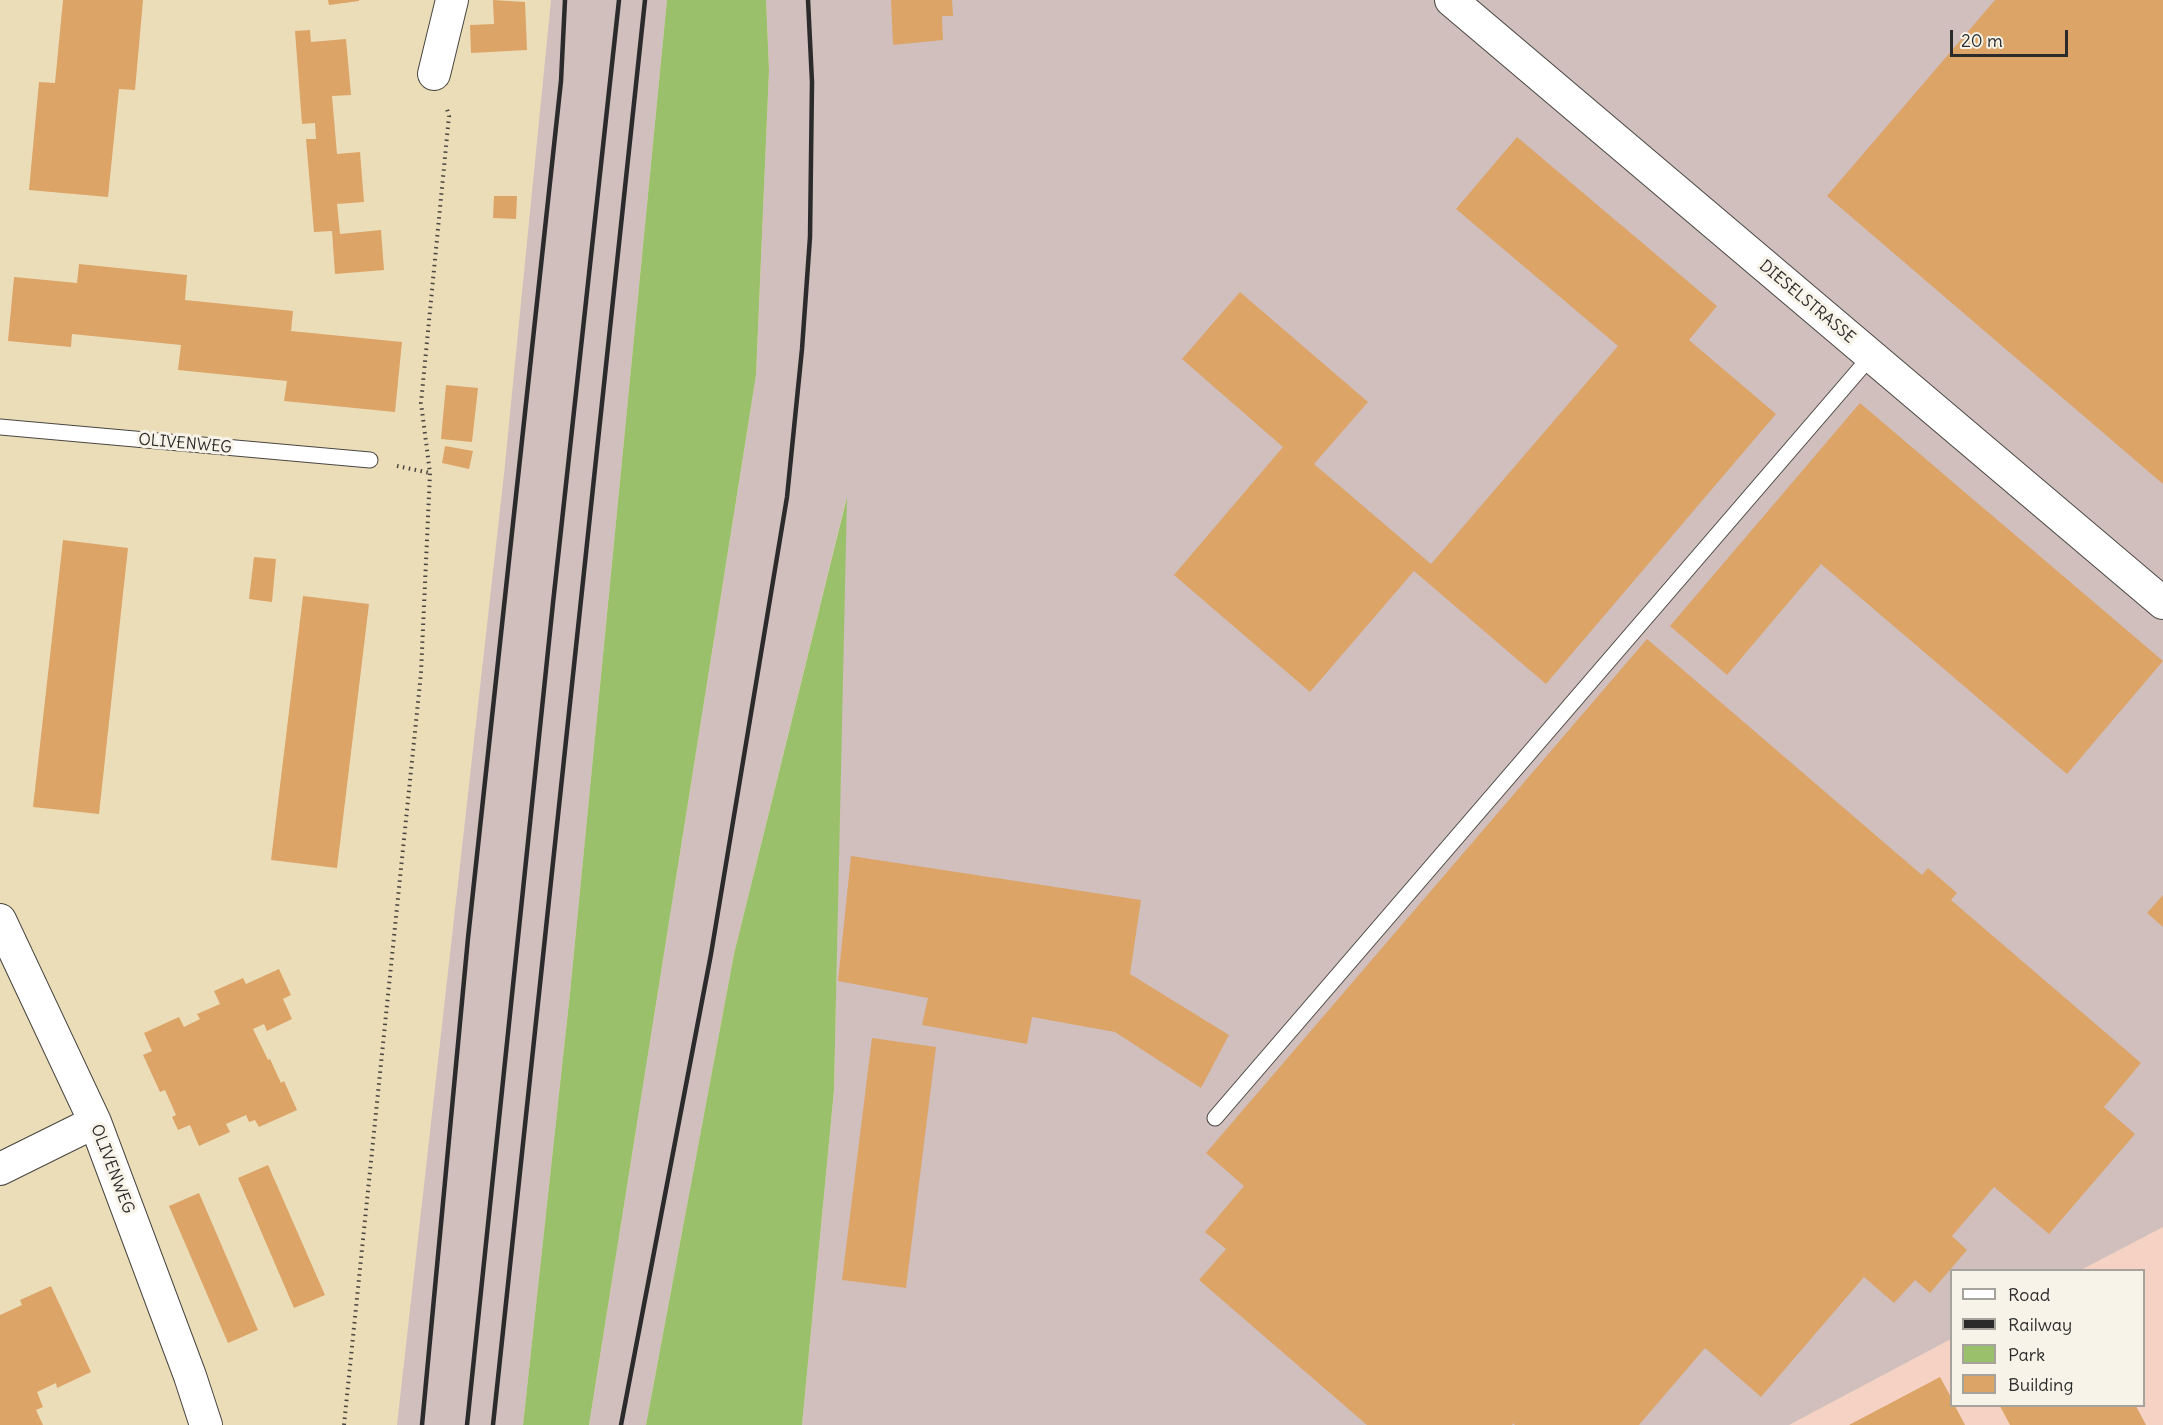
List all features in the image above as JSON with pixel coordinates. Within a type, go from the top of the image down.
[{"type":"street","points":[[434,74],[453,0]]},
{"type":"street","name":"DIESELSTRASSE","points":[[1451,0],[2163,603]]},
{"type":"street","name":"OLIVENWEG","points":[[0,920],[95,1122],[190,1376],[206,1425]]},
{"type":"street","points":[[0,1169],[95,1122]]},
{"type":"lane","points":[[1215,1118],[1871,356]]},
{"type":"lane","name":"OLIVENWEG","points":[[0,427],[370,460]]},
{"type":"path","points":[[345,1425],[421,673],[430,473],[421,403],[449,116],[434,74]]},
{"type":"shaded area","points":[[551,0],[667,0],[570,993],[523,1425],[397,1425],[504,474]]},
{"type":"shaded area","points":[[766,0],[2163,0],[2163,1227],[2083,1269],[1950,1269],[1950,1340],[1789,1425],[802,1425],[834,1090],[846,500],[734,954],[646,1425],[589,1425],[756,375],[769,70]]},
{"type":"shaded area","points":[[2163,1227],[2163,1425],[1789,1425],[1950,1340],[1950,1407],[2145,1407],[2145,1269],[2083,1269]]},
{"type":"green space","points":[[667,0],[766,0],[769,70],[756,375],[589,1425],[523,1425],[570,993]]},
{"type":"green space","points":[[847,497],[834,1090],[802,1425],[646,1425],[734,954]]},
{"type":"building","points":[[63,0],[143,0],[135,90],[119,89],[108,197],[29,190],[39,82],[55,83]]},
{"type":"building","points":[[328,0],[359,0],[359,1],[329,5]]},
{"type":"building","points":[[493,0],[525,2],[527,50],[471,53],[470,25],[494,24]]},
{"type":"building","points":[[891,0],[952,0],[953,16],[942,16],[943,40],[893,45]]},
{"type":"building","points":[[1995,0],[2163,0],[2163,484],[1827,196]]},
{"type":"building","points":[[310,30],[311,42],[346,39],[351,95],[332,96],[337,154],[360,152],[364,202],[337,204],[340,234],[381,230],[384,270],[335,274],[332,231],[314,232],[306,139],[316,139],[315,123],[302,124],[295,31]]},
{"type":"building","points":[[1517,137],[1717,306],[1689,340],[1776,414],[1546,684],[1414,571],[1310,692],[1174,575],[1283,447],[1182,359],[1240,292],[1368,402],[1314,464],[1431,564],[1618,346],[1456,209]]},
{"type":"building","points":[[494,196],[517,196],[516,219],[493,218]]},
{"type":"building","points":[[79,264],[187,275],[185,300],[293,311],[291,331],[402,342],[395,412],[284,401],[287,381],[178,370],[181,345],[72,334],[71,347],[8,341],[14,277],[77,283]]},
{"type":"building","points":[[446,385],[478,388],[472,442],[441,439]]},
{"type":"building","points":[[1860,403],[2163,661],[2067,774],[1821,564],[1727,675],[1670,626]]},
{"type":"building","points":[[445,446],[473,451],[469,469],[442,463]]},
{"type":"building","points":[[63,540],[128,548],[99,814],[33,807]]},
{"type":"building","points":[[254,557],[276,559],[272,602],[249,599]]},
{"type":"building","points":[[303,596],[369,604],[337,868],[271,860]]},
{"type":"building","points":[[1647,639],[1922,875],[1928,868],[1957,893],[1951,900],[2141,1063],[2104,1107],[2135,1134],[2049,1234],[1994,1187],[1952,1236],[1967,1250],[1930,1293],[1915,1280],[1894,1303],[1864,1277],[1761,1397],[1705,1348],[1639,1425],[1515,1425],[1513,1423],[1512,1425],[1367,1425],[1199,1280],[1226,1249],[1205,1232],[1244,1186],[1206,1153]]},
{"type":"building","points":[[851,856],[1141,900],[1130,974],[1229,1035],[1201,1088],[1115,1032],[1032,1017],[1027,1044],[922,1025],[928,998],[838,981]]},
{"type":"building","points":[[2163,895],[2163,927],[2147,913]]},
{"type":"building","points":[[279,969],[291,995],[283,999],[292,1019],[267,1031],[264,1024],[253,1029],[281,1083],[284,1081],[297,1110],[259,1127],[255,1120],[249,1122],[246,1115],[226,1124],[230,1132],[199,1146],[190,1125],[178,1130],[172,1117],[176,1115],[165,1090],[160,1092],[143,1055],[152,1051],[144,1033],[179,1017],[184,1027],[200,1019],[197,1014],[220,1004],[214,991],[243,978],[246,984]]},
{"type":"building","points":[[872,1038],[936,1047],[906,1288],[842,1280]]},
{"type":"building","points":[[268,1165],[325,1295],[294,1308],[238,1178]]},
{"type":"building","points":[[199,1193],[258,1330],[228,1343],[169,1206]]},
{"type":"building","points":[[51,1286],[91,1372],[57,1388],[56,1383],[37,1392],[43,1407],[36,1410],[43,1425],[0,1425],[0,1315],[22,1305],[20,1300]]},
{"type":"building","points":[[1940,1377],[1950,1395],[1950,1407],[1956,1407],[1965,1425],[1849,1425]]},
{"type":"building","points":[[2001,1407],[2137,1407],[2146,1425],[2010,1425]]},
{"type":"railway","points":[[422,1425],[468,938],[561,81],[565,0]]},
{"type":"railway","points":[[467,1425],[619,0]]},
{"type":"railway","points":[[493,1425],[645,0]]},
{"type":"railway","points":[[621,1425],[711,954],[787,497],[802,349],[810,237],[812,82],[808,0]]}]
